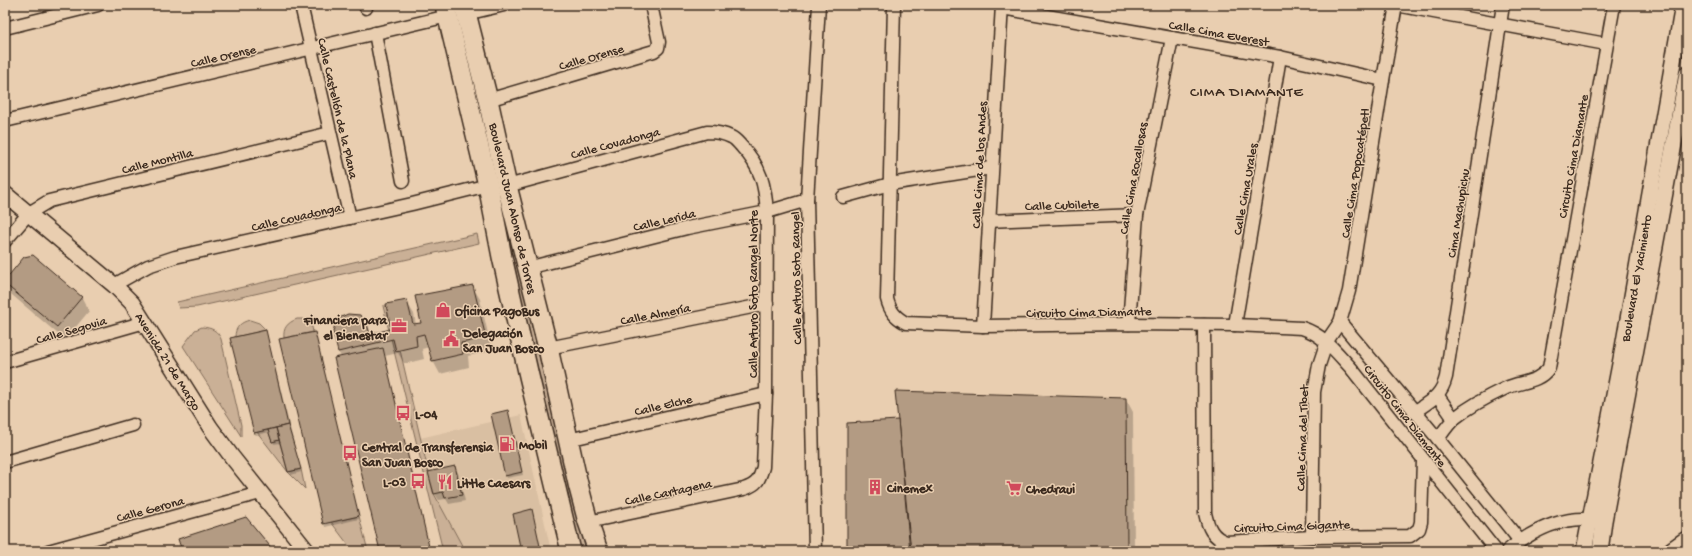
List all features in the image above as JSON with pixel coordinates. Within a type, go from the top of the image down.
[{"type":"main road","name":"Boulevard Juan Alonso de Torres","points":[[456,10],[488,100],[507,186],[548,348],[568,440],[588,522],[598,551]]},
{"type":"main road","name":"Boulevard Juan Alonso de Torres","points":[[456,10],[502,257],[571,551]]},
{"type":"main road","points":[[1673,551],[1687,541]]},
{"type":"street","points":[[5,28],[98,5]]},
{"type":"street","name":"Calle Castellón de la Plana","points":[[301,5],[350,218]]},
{"type":"street","name":"Calle Orense","points":[[5,122],[311,49],[456,10],[504,5]]},
{"type":"street","name":"Calle Orense","points":[[488,100],[654,51],[658,48],[659,42],[651,5]]},
{"type":"street","name":"Calle Arturo Soto Rangel","points":[[816,551],[807,200],[819,5]]},
{"type":"street","name":"Circuito Cima Diamante","points":[[894,5],[887,299],[890,310],[897,318],[906,323],[983,326],[1235,324],[1302,328],[1312,331],[1327,341],[1351,368],[1496,551]]},
{"type":"street","points":[[1396,5],[1606,44]]},
{"type":"street","name":"Calle Cima Popocatépetl","points":[[1327,341],[1340,322],[1350,291],[1396,5]]},
{"type":"street","name":"Cima Machupichu","points":[[1438,396],[1446,377],[1503,5]]},
{"type":"street","name":"Circuito Cima Diamante","points":[[1438,439],[1454,418],[1507,388],[1537,380],[1544,375],[1549,368],[1614,5]]},
{"type":"street","name":"Boulevard El Yacimiento","points":[[1584,551],[1621,359],[1683,5]]},
{"type":"street","name":"Calle Cima Everest","points":[[1002,7],[1280,58],[1383,80]]},
{"type":"street","name":"Calle Cima de los Andes","points":[[983,326],[991,168],[1002,7]]},
{"type":"street","points":[[375,33],[403,182]]},
{"type":"street","name":"Calle Cima Rocallosas","points":[[1129,324],[1137,215],[1172,38]]},
{"type":"street","name":"Calle Cima Urales","points":[[1235,324],[1280,58]]},
{"type":"street","name":"Boulevard El Yacimiento","points":[[1600,551],[1604,521],[1687,74]]},
{"type":"street","name":"Calle Covadonga","points":[[507,186],[707,132]]},
{"type":"street","name":"Calle Arturo Soto Rangel Norte","points":[[707,132],[720,132],[733,137],[748,154],[762,176],[765,188],[767,212],[766,394],[763,466],[760,478],[754,485]]},
{"type":"street","name":"Calle Montilla","points":[[5,241],[29,213],[50,201],[330,133]]},
{"type":"street","points":[[843,197],[890,184],[991,168]]},
{"type":"street","name":"Calle Covadonga","points":[[114,285],[148,266],[175,258],[488,185]]},
{"type":"street","name":"Avenida 21 de Marzo","points":[[5,194],[114,285],[132,303],[210,427],[260,493],[307,551]]},
{"type":"street","name":"Calle Lerida","points":[[527,268],[687,228],[767,212],[807,200]]},
{"type":"street","name":"Calle Cubilete","points":[[988,221],[1137,215]]},
{"type":"street","name":"Calle Almería","points":[[548,348],[767,304]]},
{"type":"street","name":"Calle Segovia","points":[[5,362],[145,322]]},
{"type":"street","name":"Circuito Cima Diamante","points":[[1340,322],[1438,439],[1520,541]]},
{"type":"street","name":"Circuito Cima Gigante","points":[[1204,325],[1205,513],[1207,523],[1212,533],[1218,539],[1226,542],[1312,537],[1404,536],[1414,533],[1418,529],[1421,522],[1423,460]]},
{"type":"street","name":"Calle Cima del Tibet","points":[[1312,537],[1314,392],[1319,365],[1327,341]]},
{"type":"street","name":"Calle Elche","points":[[568,440],[766,394]]},
{"type":"street","points":[[1414,412],[1438,396],[1454,418]]},
{"type":"street","points":[[5,462],[133,425]]},
{"type":"street","name":"Calle Cartagena","points":[[588,522],[744,490],[754,485]]},
{"type":"street","name":"Calle Gerona","points":[[48,551],[260,493]]},
{"type":"street","points":[[1507,551],[1520,541],[1551,524],[1566,520],[1589,519],[1604,521]]},
{"type":"shaded area","points":[[477,234],[479,243],[237,298],[197,307],[179,308],[177,302]]},
{"type":"shaded area","points":[[515,262],[517,264],[586,551],[581,551],[513,265]]},
{"type":"shaded area","points":[[383,306],[386,306],[396,350],[400,350],[433,492],[465,551],[443,551]]},
{"type":"shaded area","points":[[297,319],[303,319],[312,327],[313,332],[284,338],[286,326]]},
{"type":"shaded area","points":[[250,320],[259,323],[266,330],[235,337],[236,330],[239,326]]},
{"type":"shaded area","points":[[202,327],[214,330],[218,333],[221,339],[241,425],[241,436],[183,346],[195,330]]},
{"type":"shaded area","points":[[521,415],[551,551],[460,551],[433,492],[420,438]]},
{"type":"shaded area","points":[[268,430],[272,442],[279,440],[288,472],[257,432]]},
{"type":"shaded area","points":[[301,469],[305,489],[288,472]]},
{"type":"shaded area","points":[[359,516],[368,551],[353,551],[331,522]]},
{"type":"building","points":[[33,255],[82,297],[57,327],[5,284],[5,280],[24,257]]},
{"type":"building","points":[[473,285],[486,338],[461,343],[463,354],[432,361],[424,334],[416,336],[417,346],[396,351],[393,339],[338,352],[333,332],[335,324],[341,317],[348,314],[360,315],[367,324],[370,334],[391,329],[386,304],[407,300],[413,324],[421,323],[415,296]]},
{"type":"building","points":[[266,330],[288,425],[254,433],[230,338]]},
{"type":"building","points":[[315,332],[359,516],[323,524],[279,339]]},
{"type":"building","points":[[383,348],[430,551],[380,551],[334,358]]},
{"type":"building","points":[[895,391],[1126,398],[1127,551],[911,551]]},
{"type":"building","name":"Mobil","points":[[508,410],[522,472],[505,476],[491,414]]},
{"type":"building","name":"Cinemex","points":[[898,420],[910,551],[847,551],[847,423]]},
{"type":"building","points":[[288,425],[301,469],[288,472],[276,428]]},
{"type":"building","points":[[276,428],[279,440],[272,442],[268,430]]},
{"type":"building","name":"Little Caesars","points":[[455,466],[462,495],[445,498],[443,492],[434,494],[428,472]]},
{"type":"building","points":[[532,509],[541,551],[521,551],[513,514]]},
{"type":"building","points":[[246,517],[274,551],[182,551],[178,539]]},
{"type":"place","name":"Oficina PagoBus","points":[[443,310]]},
{"type":"place","name":"Financiera para el Bienestar","points":[[399,326]]},
{"type":"place","name":"Delegación San Juan Bosco","points":[[451,339]]},
{"type":"place","name":"L-04","points":[[403,413]]},
{"type":"place","name":"Mobil","points":[[507,444]]},
{"type":"place","name":"Central de Transferensia San Juan Bosco","points":[[350,453]]},
{"type":"place","name":"L-03","points":[[418,481]]},
{"type":"place","name":"Little Caesars","points":[[445,482]]},
{"type":"place","name":"Cinemex","points":[[875,487]]},
{"type":"place","name":"Chedraui","points":[[1014,488]]},
{"type":"district","name":"CIMA DIAMANTE","points":[[1247,91]]}]
